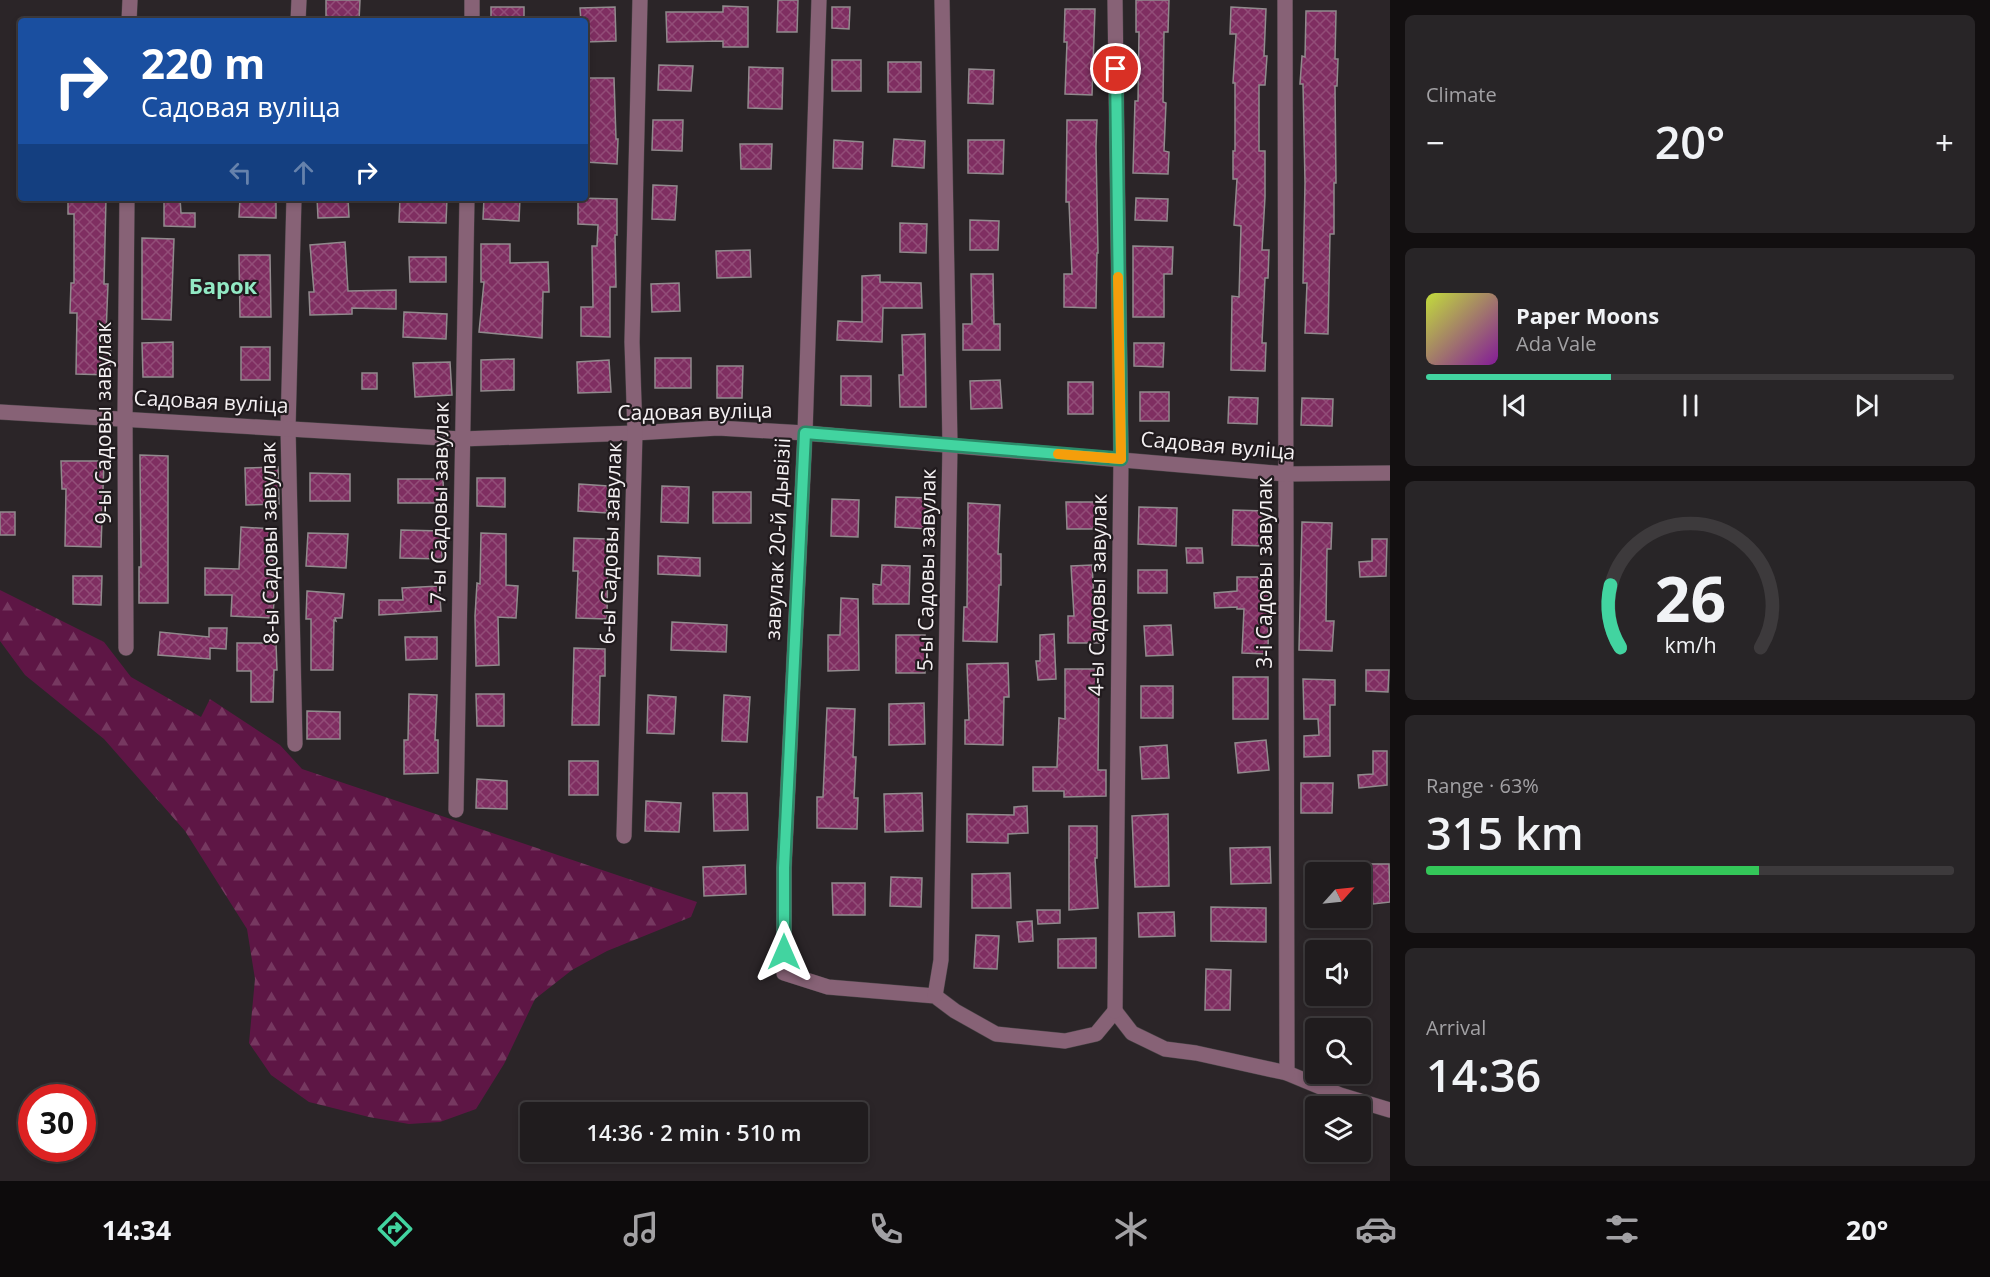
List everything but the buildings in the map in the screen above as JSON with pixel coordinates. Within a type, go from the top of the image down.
[{"type":"street","points":[[129,18],[130,0]]},
{"type":"street","points":[[298,18],[299,0]]},
{"type":"street","points":[[472,0],[472,18]]},
{"type":"street","name":"6-ы Садовы завулак","points":[[624,836],[635,433],[632,342],[640,0]]},
{"type":"street","name":"завулак 20-й Дывізіі","points":[[819,0],[805,433],[784,856],[784,973],[828,987],[935,996]]},
{"type":"street","name":"5-ы Садовы завулак","points":[[935,996],[941,960],[950,445],[942,0]]},
{"type":"street","name":"4-ы Садовы завулак","points":[[1115,0],[1121,459],[1115,1011]]},
{"type":"street","name":"3-і Садовы завулак","points":[[1285,0],[1287,1073]]},
{"type":"street","name":"9-ы Садовы завулак","points":[[126,648],[127,201]]},
{"type":"street","name":"8-ы Садовы завулак","points":[[294,201],[288,428],[295,744]]},
{"type":"street","name":"7-ы Садовы завулак","points":[[456,810],[467,201]]},
{"type":"street","name":"Садовая вуліца","points":[[0,412],[461,439],[718,428],[805,433],[1286,474],[1390,473]]},
{"type":"street","points":[[935,996],[955,1011],[996,1034],[1065,1041],[1096,1034],[1115,1011],[1132,1033],[1165,1049],[1196,1053],[1287,1073],[1340,1095],[1390,1110]]},
{"type":"green space","points":[[0,590],[104,642],[131,677],[201,717],[210,699],[280,745],[302,769],[697,902],[691,917],[607,951],[572,970],[535,999],[504,1064],[476,1109],[440,1122],[409,1124],[309,1102],[271,1075],[249,1043],[255,979],[247,929],[185,831],[104,739],[25,675],[0,641]]},
{"type":"slow traffic","points":[[1058,454],[1121,459],[1118,277]]},
{"type":"district","name":"Барок","points":[[223,286]]},
{"type":"route","points":[[784,952],[784,868],[805,433],[1121,459],[1116,69]]}]
